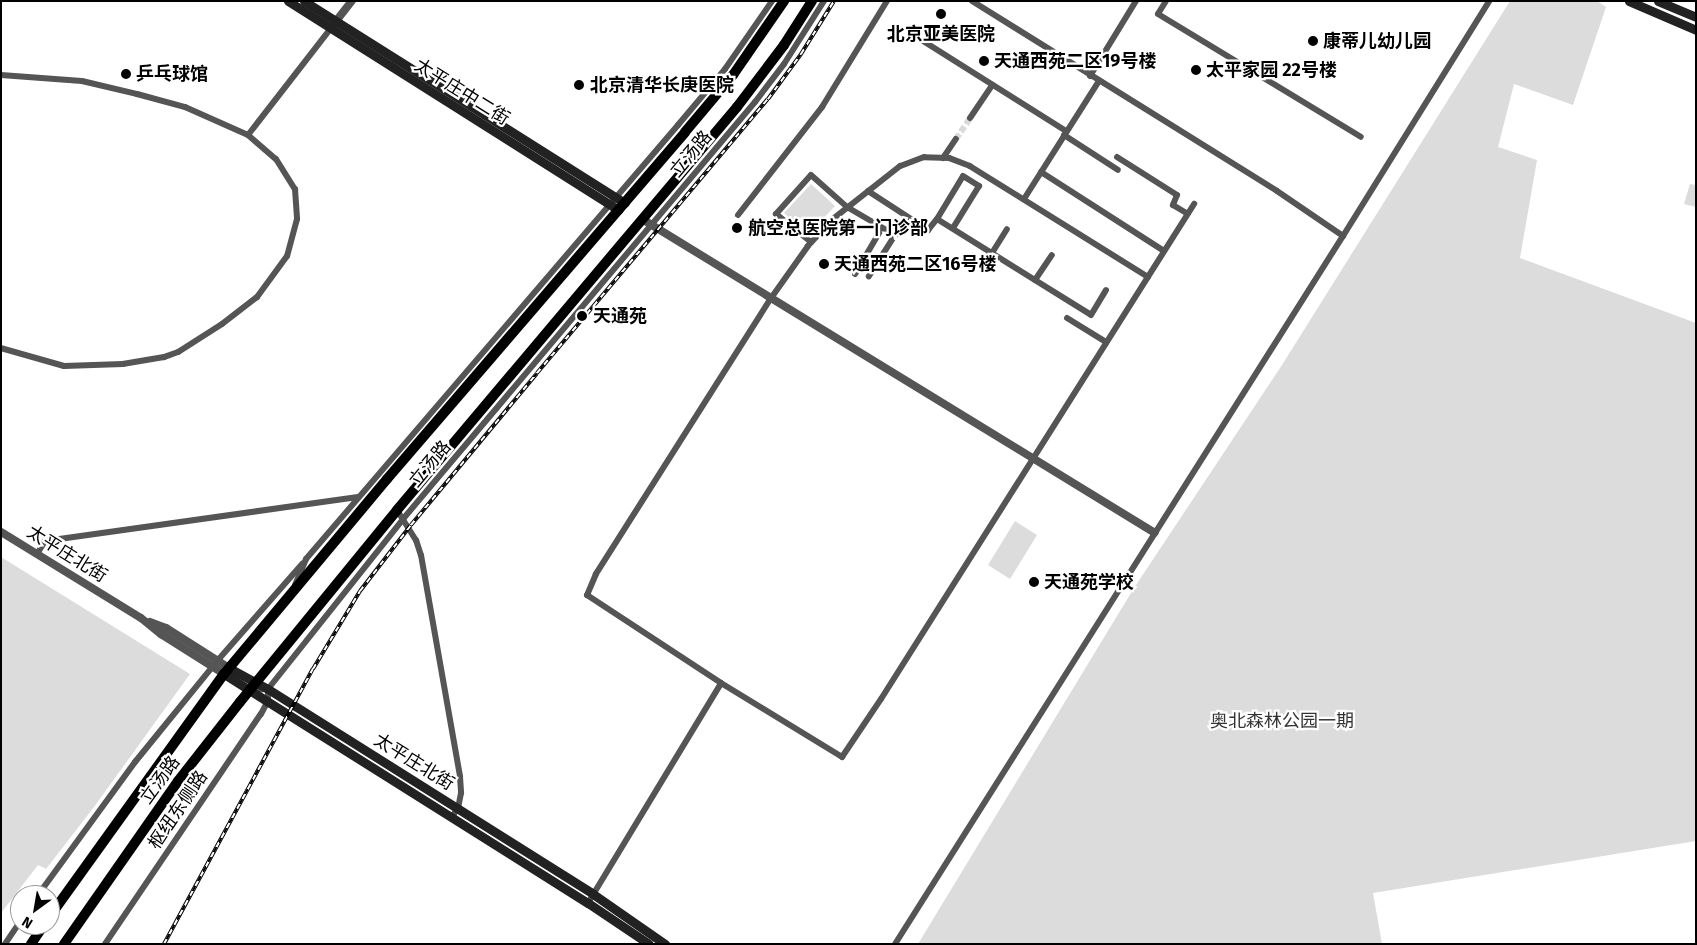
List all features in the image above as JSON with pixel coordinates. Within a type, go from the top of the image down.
[{"type":"main road","name":"太平庄中二街","points":[[288,1],[334,25],[618,204]]},
{"type":"main road","name":"太平庄中二街","points":[[304,1],[334,25]]},
{"type":"main road","name":"立汤路","points":[[60,902],[227,671],[618,204],[733,74],[784,1]]},
{"type":"main road","name":"立汤路","points":[[64,944],[178,781],[253,686],[397,510],[646,223],[762,77],[812,1]]},
{"type":"main road","points":[[1629,1],[1696,30]]},
{"type":"main road","points":[[1658,1],[1696,17]]},
{"type":"main road","name":"太平庄北街","points":[[227,671],[253,686],[268,701],[588,903],[649,944]]},
{"type":"main road","name":"太平庄北街","points":[[253,686],[268,689],[593,894],[665,944]]},
{"type":"street","points":[[248,135],[352,1]]},
{"type":"street","name":"立汤路","points":[[289,598],[306,559],[618,204],[725,69],[772,1]]},
{"type":"street","name":"立汤路","points":[[268,689],[646,223],[755,102],[784,64],[824,1]]},
{"type":"street","points":[[738,215],[822,107],[887,1]]},
{"type":"street","points":[[972,1],[1099,82],[1277,191],[1344,236]]},
{"type":"street","points":[[1090,76],[1136,1]]},
{"type":"street","points":[[1166,1],[1158,14],[1361,137]]},
{"type":"street","points":[[895,944],[1344,236],[1489,1]]},
{"type":"street","points":[[912,34],[1065,133],[1118,170]]},
{"type":"street","points":[[1,75],[82,81],[118,89],[185,107],[248,135],[276,159],[295,189],[296,219],[287,256],[257,297],[222,324],[178,352],[164,358],[123,364],[64,366],[1,348]]},
{"type":"street","points":[[1024,198],[1099,82]]},
{"type":"street","points":[[970,118],[992,85]]},
{"type":"street","points":[[943,158],[956,139]]},
{"type":"street","points":[[1148,276],[970,166],[943,158],[924,157],[900,166],[847,207],[811,242],[771,298],[596,574],[587,595],[722,683],[842,757],[881,700],[1194,204]]},
{"type":"street","points":[[1117,157],[1177,195],[1173,205],[1188,214]]},
{"type":"street","points":[[1041,172],[1164,251]]},
{"type":"street","points":[[811,242],[776,214],[811,175],[847,207],[895,235],[869,276]]},
{"type":"street","points":[[868,191],[928,230],[937,219],[963,176],[979,186],[953,228]]},
{"type":"street","points":[[937,219],[1091,315],[1106,290]]},
{"type":"street","points":[[646,223],[1155,533]]},
{"type":"street","points":[[855,274],[882,228]]},
{"type":"street","points":[[992,253],[1007,229]]},
{"type":"street","points":[[1035,280],[1052,255]]},
{"type":"street","points":[[1068,318],[1106,342]]},
{"type":"street","points":[[37,554],[45,541],[358,498]]},
{"type":"street","points":[[397,510],[404,519],[421,555],[460,777],[461,793],[457,808],[452,817]]},
{"type":"street","name":"太平庄北街","points":[[1,532],[227,671]]},
{"type":"street","points":[[45,885],[135,762],[215,663],[306,559]]},
{"type":"street","points":[[588,903],[722,683]]},
{"type":"street","points":[[268,689],[268,701]]},
{"type":"street","name":"枢纽东侧路","points":[[105,944],[250,732],[268,701]]},
{"type":"green space","name":"奥北森林公园一期","points":[[1510,1],[1597,1],[1606,7],[1573,105],[1514,84],[1498,147],[1537,160],[1520,258],[1696,323],[1696,841],[1373,893],[1382,944],[918,944],[1134,588],[1282,365]]},
{"type":"green space","points":[[811,184],[835,206],[808,235],[784,213]]},
{"type":"green space","points":[[1690,184],[1696,185],[1696,207],[1684,204]]},
{"type":"green space","points":[[1015,521],[1037,535],[1010,579],[988,565]]},
{"type":"green space","points":[[1,557],[190,674],[94,807],[46,869],[38,865],[23,885],[10,885],[10,901],[1,913]]},
{"type":"tunnel","points":[[956,139],[970,118]]},
{"type":"railway","points":[[164,944],[313,669],[360,591],[411,525],[537,373],[768,99],[801,54],[834,1]]},
{"type":"place","name":"北京亚美医院","points":[[941,14]]},
{"type":"place","name":"康蒂儿幼儿园","points":[[1313,41]]},
{"type":"place","name":"天通西苑二区19号楼","points":[[984,61]]},
{"type":"place","name":"太平家园 22号楼","points":[[1196,70]]},
{"type":"place","name":"乒乓球馆","points":[[126,74]]},
{"type":"place","name":"北京清华长庚医院","points":[[579,85]]},
{"type":"place","name":"航空总医院第一门诊部","points":[[737,228]]},
{"type":"place","name":"天通西苑二区16号楼","points":[[824,264]]},
{"type":"place","name":"天通苑","points":[[582,316]]},
{"type":"place","name":"天通苑学校","points":[[1034,582]]}]
